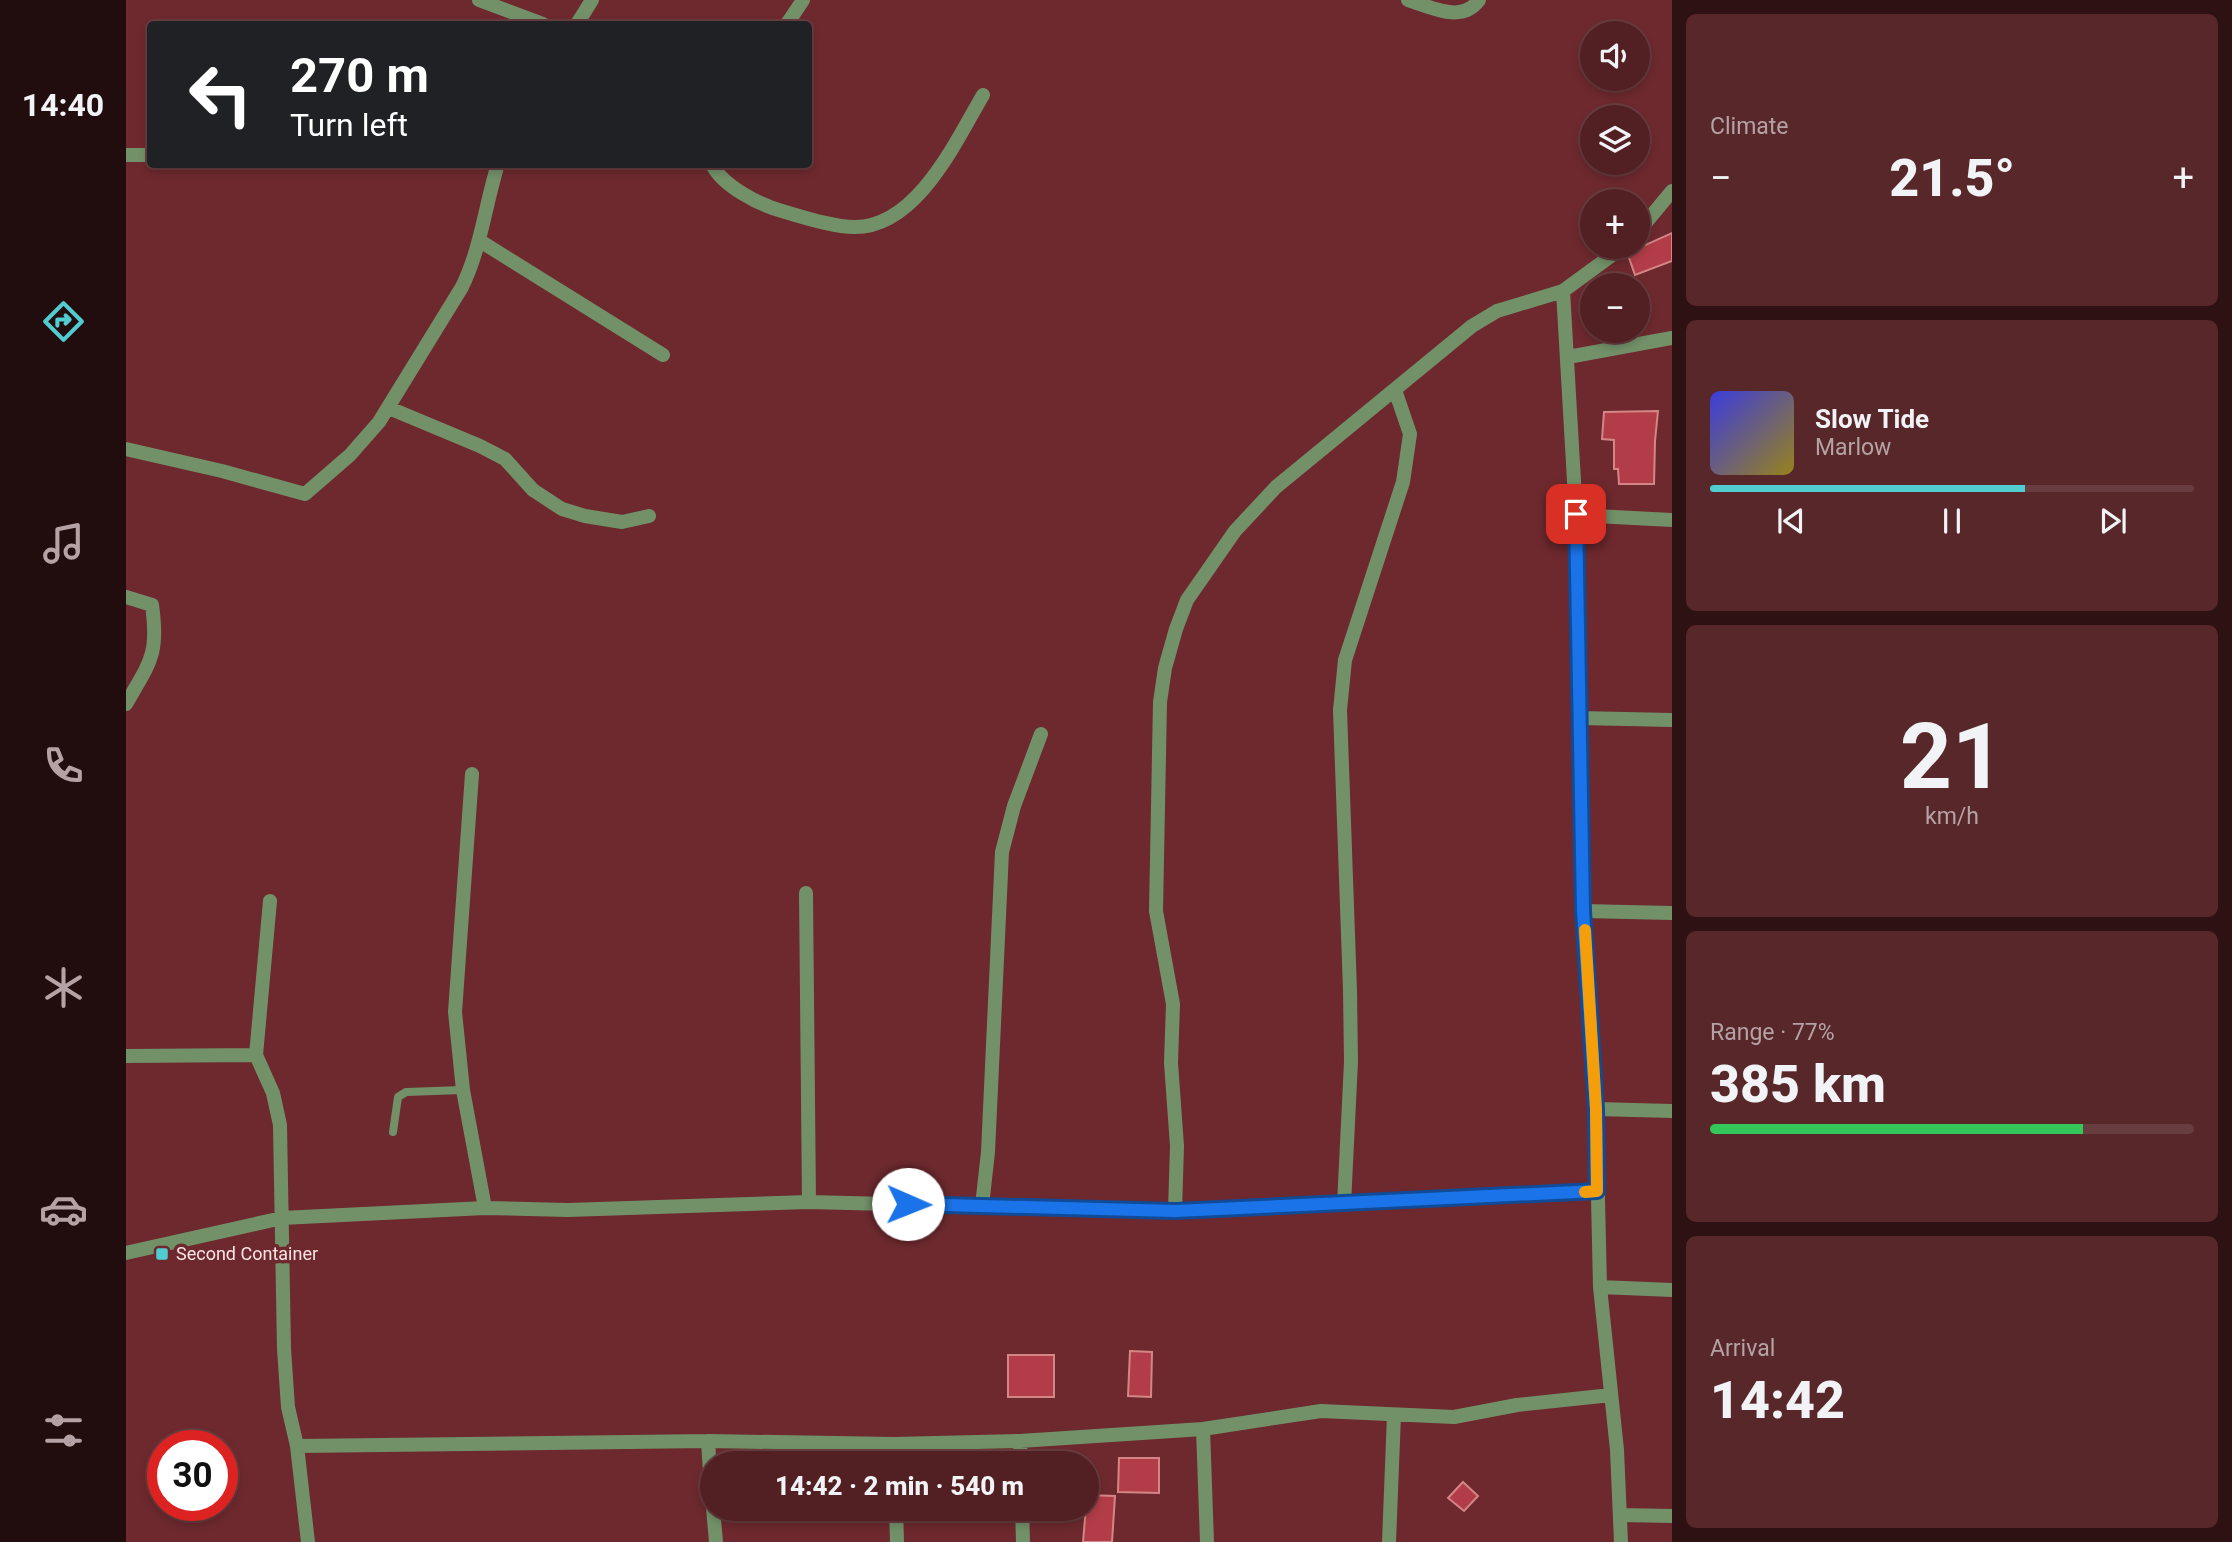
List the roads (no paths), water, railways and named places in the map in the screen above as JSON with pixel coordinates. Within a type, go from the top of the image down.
[{"type":"street","points":[[479,0],[535,21]]},
{"type":"street","points":[[579,21],[592,0]]},
{"type":"street","points":[[789,21],[803,0]]},
{"type":"street","points":[[1408,0],[1447,13],[1464,12],[1474,7],[1479,0]]},
{"type":"street","points":[[714,168],[742,194],[771,208],[853,228],[874,225],[892,218],[925,187],[946,160],[983,95]]},
{"type":"street","points":[[126,155],[147,155]]},
{"type":"street","points":[[126,449],[305,494],[350,456],[389,408],[462,287],[473,265],[497,168]]},
{"type":"street","points":[[1650,218],[1672,191]]},
{"type":"street","points":[[480,241],[663,355]]},
{"type":"street","points":[[1175,1211],[1177,1146],[1171,1063],[1173,1004],[1156,911],[1160,702],[1165,668],[1187,600],[1235,531],[1253,510],[1306,460],[1472,326],[1497,311],[1563,292],[1607,259]]},
{"type":"street","points":[[1563,292],[1576,514],[1583,911],[1596,1109],[1600,1287],[1617,1450],[1621,1542]]},
{"type":"street","points":[[1568,357],[1672,338]]},
{"type":"street","points":[[1344,1204],[1351,1062],[1340,710],[1345,660],[1403,481],[1410,434],[1395,390]]},
{"type":"street","points":[[389,408],[505,459],[533,490],[562,509],[622,522],[649,516]]},
{"type":"street","points":[[1576,514],[1672,520]]},
{"type":"street","points":[[126,597],[152,605],[156,632],[153,657],[126,704]]},
{"type":"street","points":[[1580,718],[1672,720]]},
{"type":"street","points":[[982,1206],[988,1152],[1002,852],[1014,806],[1041,734]]},
{"type":"street","points":[[472,774],[456,1012],[463,1090],[485,1208]]},
{"type":"street","points":[[806,893],[809,1202]]},
{"type":"street","points":[[270,901],[256,1055],[273,1093],[280,1125],[284,1349],[288,1407],[297,1446],[308,1542]]},
{"type":"street","points":[[1583,911],[1672,913]]},
{"type":"street","points":[[126,1056],[256,1055]]},
{"type":"street","points":[[1596,1109],[1672,1111]]},
{"type":"street","points":[[126,1253],[282,1218],[485,1208],[568,1210],[809,1202],[1175,1211],[1597,1191]]},
{"type":"street","points":[[1600,1287],[1672,1290]]},
{"type":"street","points":[[297,1446],[708,1441],[894,1444],[1020,1441],[1203,1429],[1321,1411],[1454,1417],[1517,1405],[1611,1395]]},
{"type":"street","points":[[1389,1542],[1394,1415]]},
{"type":"street","points":[[1203,1429],[1207,1542]]},
{"type":"street","points":[[708,1441],[709,1451]]},
{"type":"street","points":[[1020,1441],[1020,1451]]},
{"type":"street","points":[[894,1444],[894,1451]]},
{"type":"street","points":[[1620,1515],[1672,1516]]},
{"type":"street","points":[[714,1521],[716,1542]]},
{"type":"street","points":[[896,1521],[897,1542]]},
{"type":"street","points":[[1022,1521],[1023,1542]]},
{"type":"lane","points":[[393,1132],[398,1097],[406,1092],[463,1090]]},
{"type":"place","name":"Second Container","points":[[162,1254]]}]
